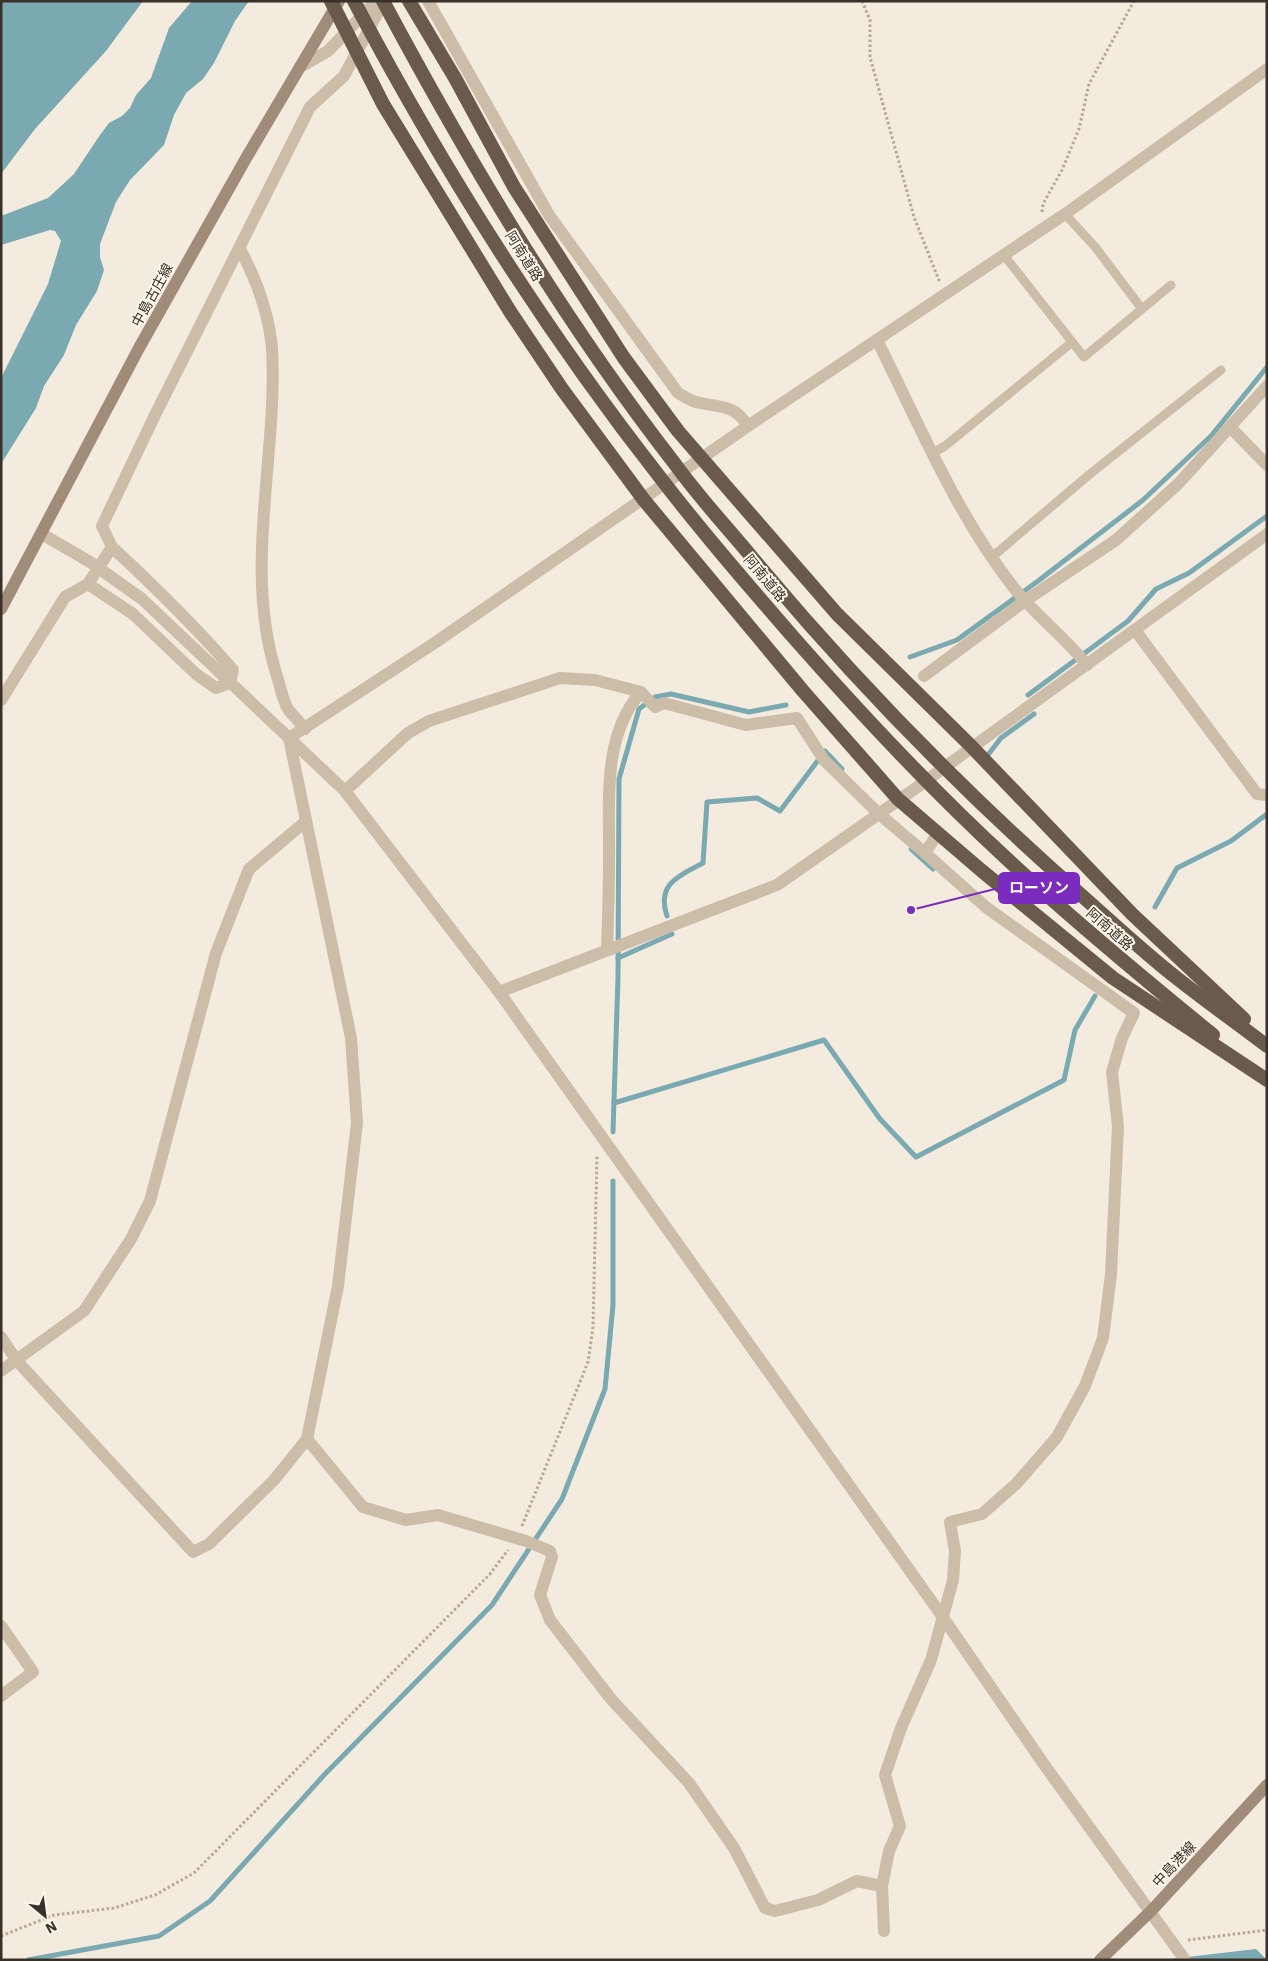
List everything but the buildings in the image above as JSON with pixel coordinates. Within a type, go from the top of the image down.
[{"type":"highway","points":[[331,1],[383,104],[511,312],[562,389],[644,500],[796,684],[898,799],[938,833],[1113,978],[1267,1079]]},
{"type":"highway","name":"阿南道路","points":[[354,1],[452,174],[534,304],[658,476],[758,597],[898,751],[1004,857],[1109,950],[1267,1079]]},
{"type":"highway","name":"阿南道路","points":[[384,1],[473,163],[544,277],[615,383],[675,466],[824,641],[914,738],[1016,838],[1176,978],[1267,1046]]},
{"type":"highway","points":[[409,1],[455,78],[514,187],[567,271],[624,358],[702,460],[837,614],[971,746],[1132,914],[1267,1040]]},
{"type":"main road","name":"中島古庄線","points":[[1,608],[42,534],[139,348],[338,1]]},
{"type":"main road","name":"中島港線","points":[[1103,1956],[1152,1910],[1267,1785]]},
{"type":"street","points":[[300,67],[328,51],[376,1]]},
{"type":"street","points":[[230,683],[233,670],[154,586],[112,547],[102,526],[155,415],[310,107],[344,76],[384,1]]},
{"type":"street","points":[[428,1],[549,215],[678,393],[694,402],[732,409],[741,416],[748,426]]},
{"type":"street","points":[[290,738],[644,500],[748,426],[944,293],[1065,214],[1267,69]]},
{"type":"street","points":[[240,249],[258,286],[272,348],[271,399],[263,523],[262,608],[268,646],[287,708],[305,729]]},
{"type":"street","points":[[877,340],[963,512],[992,557],[1024,600],[1083,659]]},
{"type":"street","points":[[924,676],[1024,600],[1116,540],[1178,484],[1267,386]]},
{"type":"street","points":[[1230,427],[1267,465]]},
{"type":"street","points":[[42,534],[90,562],[142,599],[344,791],[498,992],[942,1616],[1043,1763],[1152,1910],[1186,1960]]},
{"type":"street","points":[[498,992],[624,942],[777,885],[971,746],[1083,659],[1135,630],[1267,534]]},
{"type":"street","points":[[1,700],[65,597],[88,584],[112,547]]},
{"type":"street","points":[[88,584],[133,614],[196,674],[216,688],[230,683]]},
{"type":"street","points":[[1135,630],[1257,794],[1267,795]]},
{"type":"street","points":[[344,791],[408,733],[429,721],[560,678],[595,680],[646,697],[655,707],[664,703],[746,725],[797,718],[820,756],[878,813],[987,908],[1134,1013],[1122,1038],[1112,1072],[1118,1127],[1112,1274],[1103,1338],[1085,1386],[1057,1436],[1016,1484],[982,1514],[950,1522],[955,1551],[954,1580],[942,1616],[931,1660],[901,1728],[885,1774],[900,1826],[889,1851],[882,1886],[884,1931]]},
{"type":"street","points":[[609,949],[612,759],[628,710],[646,697]]},
{"type":"street","points":[[1,1337],[16,1361],[193,1552],[209,1544],[274,1480],[307,1440],[338,1286],[357,1123],[351,1038],[305,822],[290,738]]},
{"type":"street","points":[[1,1371],[84,1311],[131,1239],[150,1201],[216,952],[249,868],[305,822]]},
{"type":"street","points":[[925,853],[938,833]]},
{"type":"street","points":[[307,1440],[363,1506],[406,1520],[438,1514],[550,1551],[552,1557],[540,1595],[550,1620],[611,1699],[689,1783],[734,1848],[765,1908],[775,1911],[818,1900],[857,1881],[882,1886]]},
{"type":"street","points":[[1,1626],[32,1672],[1,1696]]},
{"type":"lane","points":[[1065,214],[1096,248],[1142,309]]},
{"type":"lane","points":[[1002,254],[1084,357],[1171,285]]},
{"type":"lane","points":[[933,453],[945,446],[1071,343]]},
{"type":"lane","points":[[992,557],[1090,474],[1221,370]]},
{"type":"path","points":[[862,1],[870,20],[870,57],[914,217],[944,293]]},
{"type":"path","points":[[1040,229],[1043,204],[1062,170],[1079,129],[1089,84],[1134,1]]},
{"type":"path","points":[[1,1936],[54,1915],[114,1908],[156,1895],[194,1873],[490,1574],[521,1540],[588,1362],[593,1327],[596,1157],[603,1140]]},
{"type":"path","points":[[1176,1946],[1267,1930]]},
{"type":"water","points":[[1,1],[143,1],[106,51],[35,129],[1,174]]},
{"type":"water","points":[[192,1],[249,1],[235,21],[214,63],[203,79],[186,93],[174,115],[164,145],[130,180],[116,202],[100,244],[100,257],[104,270],[97,291],[76,325],[64,355],[44,386],[36,408],[1,464],[1,378],[48,284],[61,241],[55,231],[50,230],[1,245],[1,216],[48,198],[74,174],[109,123],[122,116],[130,108],[136,95],[151,78],[169,28]]},
{"type":"water","points":[[1256,1949],[1267,1960],[1162,1960]]},
{"type":"waterway","points":[[910,657],[957,640],[1038,581],[1143,500],[1211,436],[1267,367]]},
{"type":"waterway","points":[[1028,695],[1128,621],[1156,589],[1189,573],[1267,516]]},
{"type":"waterway","points":[[613,1132],[618,977],[619,779],[639,709],[655,697],[671,694],[749,712],[786,705]]},
{"type":"waterway","points":[[987,756],[1001,738],[1034,714]]},
{"type":"waterway","points":[[667,916],[664,905],[667,889],[678,877],[703,863],[707,802],[757,798],[780,811],[825,751],[842,769]]},
{"type":"waterway","points":[[1155,907],[1177,868],[1231,841],[1267,814]]},
{"type":"waterway","points":[[911,849],[933,869]]},
{"type":"waterway","points":[[618,958],[672,934]]},
{"type":"waterway","points":[[614,1103],[824,1040],[880,1119],[916,1157],[1064,1080],[1075,1030],[1095,996]]},
{"type":"waterway","points":[[28,1960],[159,1936],[210,1901],[325,1774],[492,1605],[562,1499],[605,1389],[613,1305],[613,1181]]},
{"type":"place","name":"ローソン","points":[[911,910]]}]
